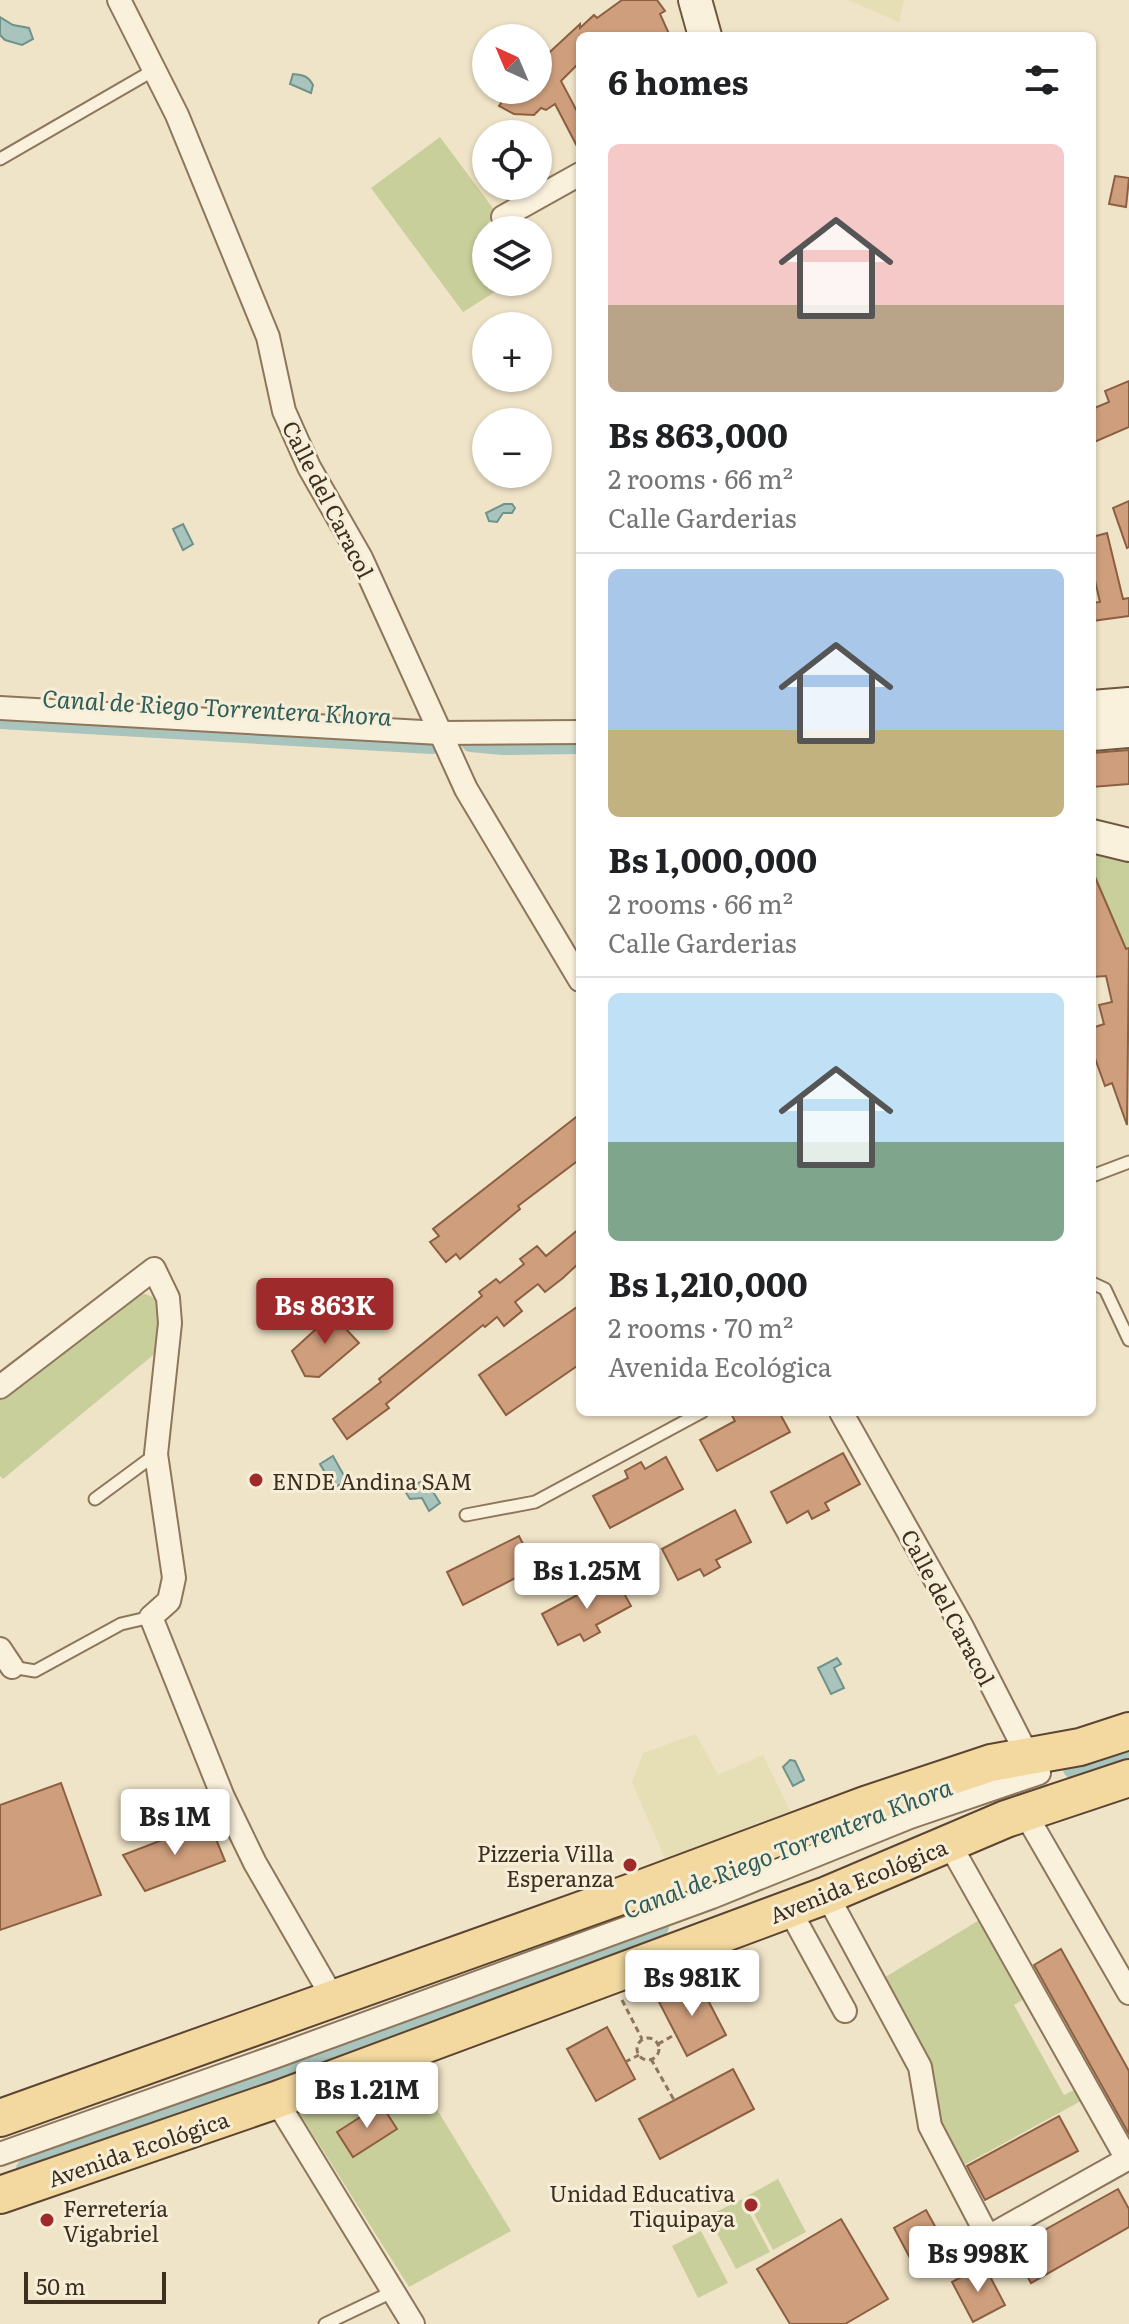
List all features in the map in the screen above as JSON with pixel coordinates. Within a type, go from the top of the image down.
[{"type":"main road","points":[[695,0],[704,32]]},
{"type":"main road","points":[[1096,707],[1129,704]]},
{"type":"main road","points":[[1096,734],[1129,731]]},
{"type":"main road","points":[[1096,837],[1129,845]]},
{"type":"main road","name":"Avenida Ecológica","points":[[0,2195],[276,2100],[827,1895],[949,1843],[1036,1786],[1080,1747],[1129,1731]]},
{"type":"main road","name":"Avenida Ecológica","points":[[0,2118],[334,2000],[865,1805],[991,1763],[1036,1786],[1129,1778]]},
{"type":"street","name":"Calle del Caracol","points":[[119,0],[177,115],[268,337],[284,411],[309,467],[361,558],[466,789],[576,973]]},
{"type":"street","points":[[505,216],[576,176]]},
{"type":"street","points":[[0,708],[440,733],[576,732]]},
{"type":"street","points":[[0,1387],[154,1269],[168,1298],[170,1323],[156,1454],[174,1578],[169,1601],[151,1617],[242,1837],[334,2000]]},
{"type":"street","name":"Calle del Caracol","points":[[843,1416],[962,1627],[1129,1993]]},
{"type":"street","points":[[0,2154],[697,1902],[910,1817],[1036,1786]]},
{"type":"street","points":[[827,1895],[920,2067],[930,2126],[988,2237],[1128,2159],[949,1843]]},
{"type":"street","points":[[789,1909],[845,2011]]},
{"type":"street","points":[[276,2100],[413,2324]]},
{"type":"lane","points":[[0,159],[154,70]]},
{"type":"lane","points":[[1096,1174],[1129,1162]]},
{"type":"lane","points":[[1096,1285],[1105,1289],[1129,1340]]},
{"type":"lane","points":[[466,1515],[535,1502],[695,1416]]},
{"type":"lane","points":[[95,1499],[156,1454]]},
{"type":"lane","points":[[6,1658],[35,1671],[121,1624],[151,1617]]},
{"type":"lane","points":[[325,2324],[392,2292]]},
{"type":"path","points":[[617,1989],[642,2039]]},
{"type":"path","points":[[658,2044],[676,2034]]},
{"type":"path","points":[[642,2039],[653,2039],[658,2044],[659,2051],[651,2059]]},
{"type":"path","points":[[639,2055],[638,2045],[642,2039]]},
{"type":"path","points":[[625,2062],[639,2055],[651,2059],[674,2100]]},
{"type":"shaded area","points":[[848,0],[904,0],[899,22]]},
{"type":"shaded area","points":[[696,1734],[718,1775],[763,1755],[790,1811],[665,1859],[632,1782],[643,1753]]},
{"type":"green space","points":[[440,137],[472,180],[472,200],[487,200],[495,211],[492,216],[472,216],[472,296],[488,296],[463,312],[371,188]]},
{"type":"green space","points":[[1096,852],[1129,862],[1129,948],[1096,954]]},
{"type":"green space","points":[[142,1293],[157,1302],[161,1309],[158,1351],[3,1479],[0,1476],[0,1399],[132,1296]]},
{"type":"green space","points":[[981,1919],[1026,1998],[1014,2005],[1064,2095],[1076,2089],[1081,2101],[964,2165],[942,2125],[930,2067],[882,1979]]},
{"type":"green space","points":[[411,2067],[511,2231],[409,2287],[298,2111]]},
{"type":"green space","points":[[778,2179],[806,2232],[773,2250],[745,2197]]},
{"type":"green space","points":[[742,2199],[770,2252],[736,2269],[708,2216]]},
{"type":"green space","points":[[701,2231],[728,2283],[698,2298],[672,2246]]},
{"type":"water","points":[[0,17],[13,25],[29,28],[33,39],[22,45],[5,40],[0,35]]},
{"type":"water","points":[[293,74],[309,80],[313,85],[311,93],[290,84]]},
{"type":"water","points":[[504,504],[512,504],[515,508],[512,513],[503,513],[497,522],[489,521],[486,513]]},
{"type":"water","points":[[183,524],[193,544],[183,550],[173,529]]},
{"type":"water","points":[[333,1456],[347,1481],[334,1488],[320,1464]]},
{"type":"water","points":[[425,1479],[440,1503],[429,1511],[422,1498],[410,1499],[405,1491]]},
{"type":"water","points":[[837,1658],[841,1664],[834,1668],[844,1688],[831,1694],[818,1668]]},
{"type":"water","points":[[790,1760],[795,1761],[804,1780],[793,1786],[783,1767]]},
{"type":"building","points":[[622,0],[657,0],[665,11],[660,14],[668,32],[576,32],[576,66],[561,81],[576,109],[576,144],[555,104],[546,110],[541,108],[534,115],[514,114],[499,106],[552,104],[552,50],[594,15],[597,18]]},
{"type":"building","points":[[1115,176],[1129,178],[1126,207],[1109,204]]},
{"type":"building","points":[[1129,381],[1129,427],[1096,441],[1096,407],[1109,402],[1105,391]]},
{"type":"building","points":[[1129,501],[1129,547],[1127,548],[1113,508]]},
{"type":"building","points":[[1107,533],[1123,599],[1129,598],[1129,616],[1096,620],[1096,602],[1100,602],[1096,585],[1096,536]]},
{"type":"building","points":[[1129,750],[1129,784],[1096,787],[1096,753]]},
{"type":"building","points":[[1096,879],[1126,949],[1129,948],[1127,1125],[1112,1083],[1105,1086],[1096,1061],[1096,1027],[1104,1024],[1099,1005],[1112,1002],[1106,976],[1096,977]]},
{"type":"building","points":[[576,1117],[576,1162],[518,1206],[520,1209],[460,1259],[456,1254],[446,1262],[430,1242],[439,1236],[433,1229]]},
{"type":"building","points":[[576,1231],[576,1266],[563,1278],[545,1292],[538,1284],[515,1302],[522,1311],[504,1326],[497,1317],[485,1327],[483,1325],[386,1404],[389,1408],[347,1439],[333,1419],[482,1296],[479,1292],[496,1279],[500,1283],[524,1264],[520,1259],[537,1246],[546,1256]]},
{"type":"building","points":[[339,1308],[350,1322],[344,1327],[359,1343],[319,1377],[305,1376],[292,1351]]},
{"type":"building","points":[[576,1308],[576,1367],[506,1415],[479,1375]]},
{"type":"building","points":[[732,1416],[781,1416],[790,1432],[717,1471],[700,1440],[735,1421]]},
{"type":"building","points":[[843,1453],[860,1484],[825,1503],[829,1510],[812,1519],[808,1511],[787,1523],[771,1492]]},
{"type":"building","points":[[666,1457],[683,1489],[610,1528],[593,1496],[628,1478],[625,1471],[641,1462],[645,1469]]},
{"type":"building","points":[[735,1510],[751,1542],[716,1560],[720,1567],[704,1576],[700,1569],[678,1580],[662,1549]]},
{"type":"building","points":[[519,1536],[535,1568],[463,1605],[447,1572]]},
{"type":"building","points":[[614,1575],[631,1606],[596,1625],[600,1632],[584,1641],[580,1634],[558,1645],[542,1614]]},
{"type":"building","points":[[61,1783],[101,1895],[0,1930],[0,1805]]},
{"type":"building","points":[[209,1822],[225,1861],[145,1891],[123,1855]]},
{"type":"building","points":[[1061,1949],[1129,2071],[1129,2134],[1034,1965]]},
{"type":"building","points":[[698,1981],[726,2035],[687,2056],[659,2002]]},
{"type":"building","points":[[607,2027],[635,2079],[596,2101],[567,2049]]},
{"type":"building","points":[[733,2069],[754,2109],[660,2159],[639,2119]]},
{"type":"building","points":[[381,2104],[397,2129],[353,2157],[337,2132]]},
{"type":"building","points":[[1059,2116],[1078,2151],[985,2200],[967,2166]]},
{"type":"building","points":[[1118,2189],[1129,2209],[1129,2227],[1031,2283],[1012,2248]]},
{"type":"building","points":[[926,2210],[951,2255],[918,2273],[894,2228]]},
{"type":"building","points":[[841,2219],[888,2299],[845,2324],[790,2324],[757,2269]]},
{"type":"building","points":[[984,2265],[1005,2305],[973,2322],[952,2282]]},
{"type":"waterway","name":"Canal de Riego Torrentera Khora","points":[[0,719],[432,744]]},
{"type":"waterway","name":"Canal de Riego Torrentera Khora","points":[[471,742],[576,744]]},
{"type":"waterway","name":"Canal de Riego Torrentera Khora","points":[[1073,1769],[1129,1751]]},
{"type":"waterway","name":"Canal de Riego Torrentera Khora","points":[[26,2169],[165,2108],[205,2104],[275,2081],[309,2061],[659,1927]]},
{"type":"place","name":"ENDE Andina SAM","points":[[256,1480]]},
{"type":"place","name":"Pizzeria Villa Esperanza","points":[[630,1865]]},
{"type":"place","name":"Unidad Educativa Tiquipaya","points":[[751,2205]]},
{"type":"place","name":"Ferretería Vigabriel","points":[[47,2220]]}]
